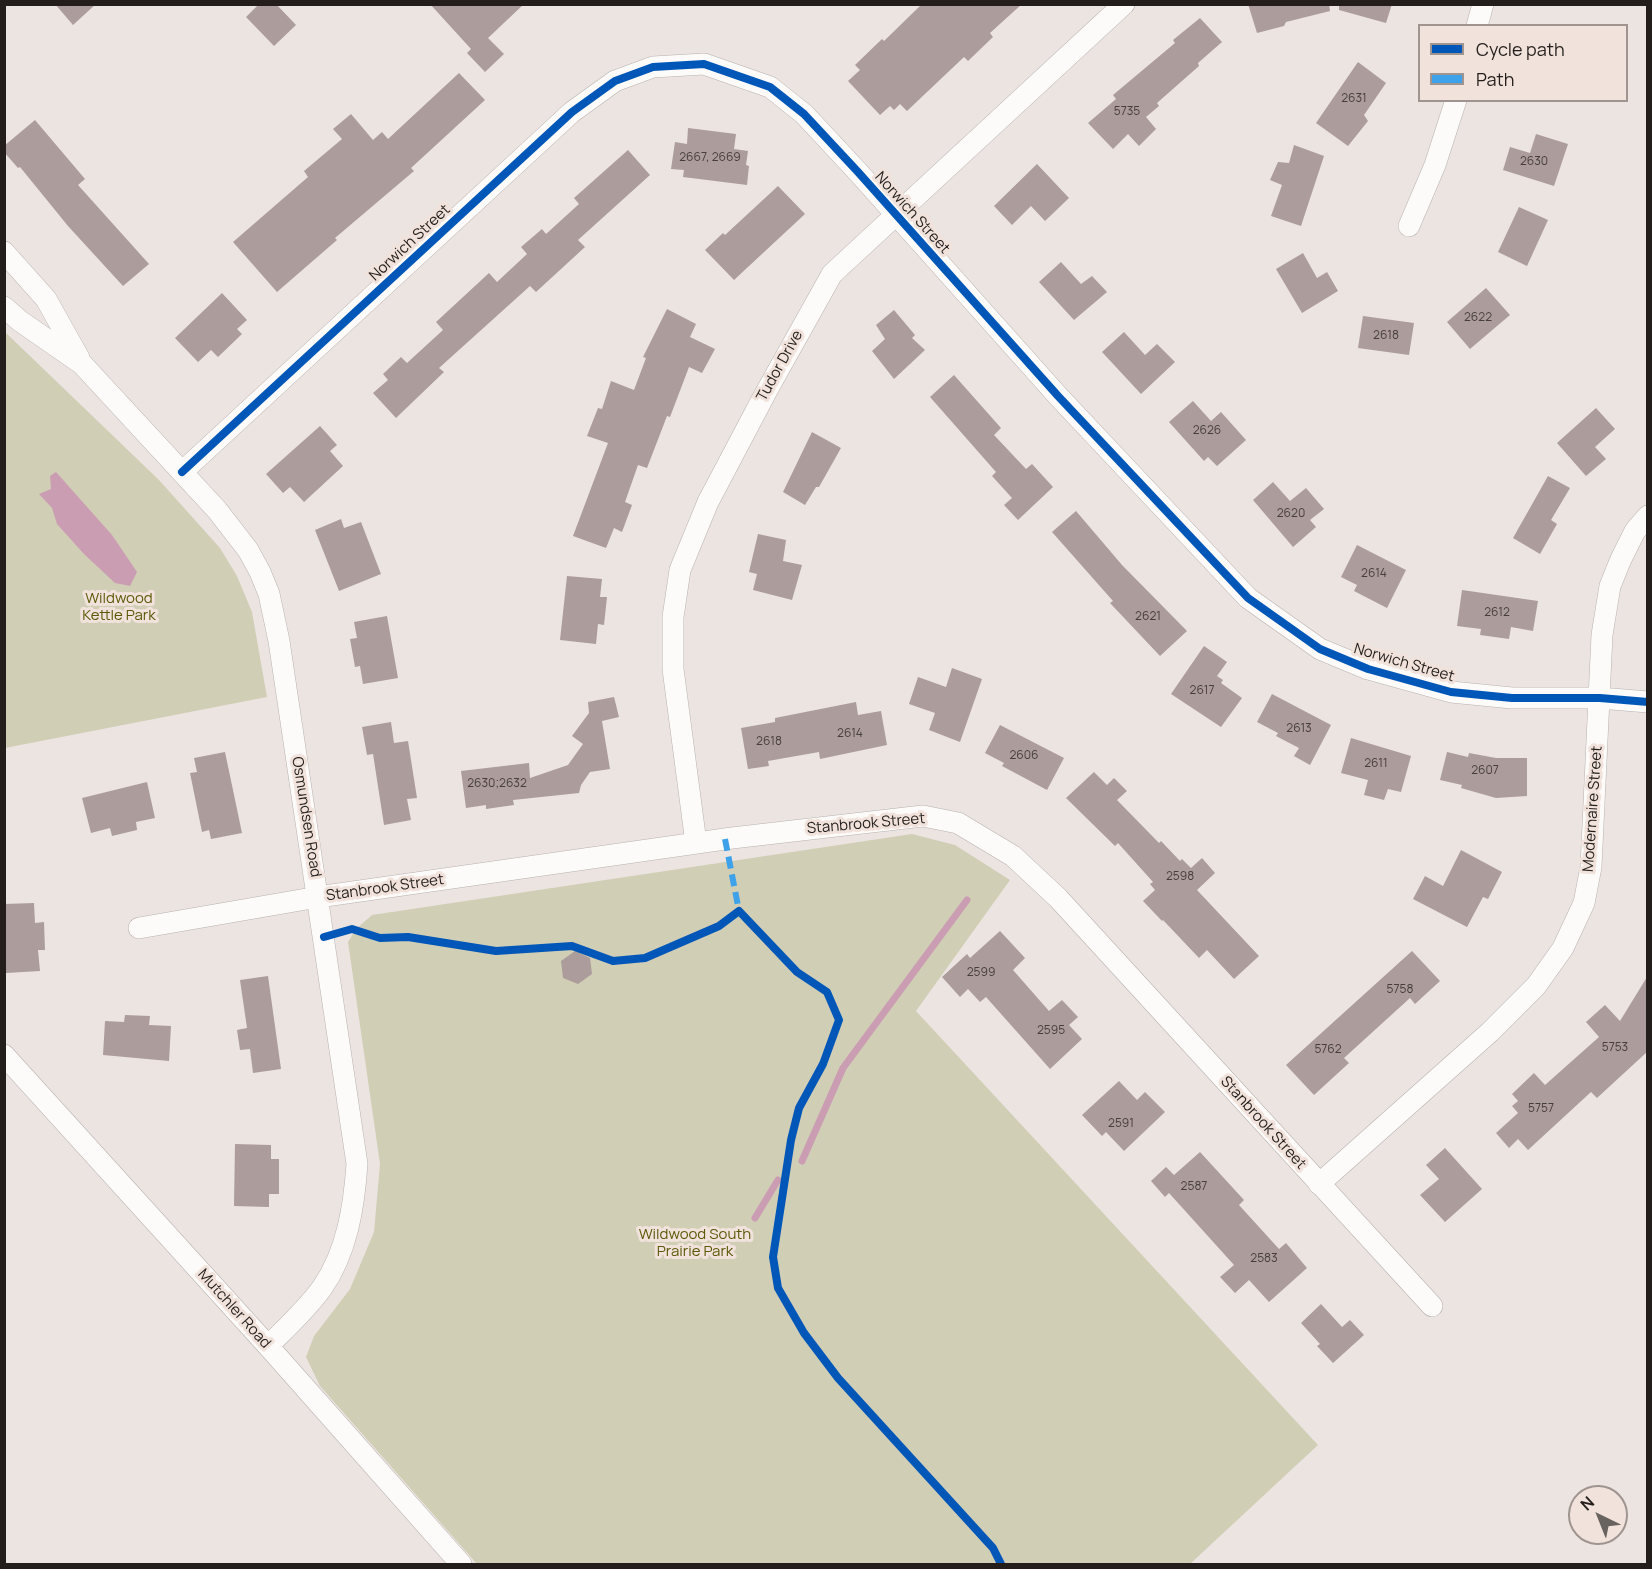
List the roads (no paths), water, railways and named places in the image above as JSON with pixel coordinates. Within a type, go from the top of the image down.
[{"type":"street","name":"Tudor Drive","points":[[696,843],[673,669],[673,617],[680,570],[708,502],[832,274],[1124,4]]},
{"type":"street","points":[[1477,24],[1482,4]]},
{"type":"street","name":"Norwich Street","points":[[182,472],[572,112],[615,81],[653,67],[704,64],[770,87],[804,114],[1058,396],[1248,598],[1320,649],[1368,669],[1451,692],[1512,698],[1599,698],[1647,702]]},
{"type":"street","points":[[1409,226],[1435,165],[1455,102]]},
{"type":"street","name":"Osmundsen Road","points":[[4,252],[46,299],[82,364]]},
{"type":"street","name":"Osmundsen Road","points":[[4,307],[20,321],[82,364],[218,510],[248,550],[269,594],[279,641],[357,1164],[351,1215],[334,1266],[322,1288],[300,1315],[268,1346]]},
{"type":"street","name":"Modernaire Street","points":[[1319,1184],[1490,1032],[1536,986],[1563,948],[1584,903],[1591,867],[1602,635],[1610,586],[1620,559],[1635,531],[1647,516]]},
{"type":"street","name":"Stanbrook Street","points":[[139,928],[318,897],[696,843],[923,816],[958,823],[1013,856],[1058,898],[1432,1306]]},
{"type":"street","name":"Mutchler Road","points":[[4,1055],[268,1346],[461,1564]]},
{"type":"waterway","points":[[802,1161],[843,1068],[967,900]]},
{"type":"waterway","points":[[755,1218],[778,1180]]},
{"type":"park label","name":"Wildwood Kettle Park","points":[[119,608]]},
{"type":"park label","name":"Wildwood South Prairie Park","points":[[695,1244]]}]
